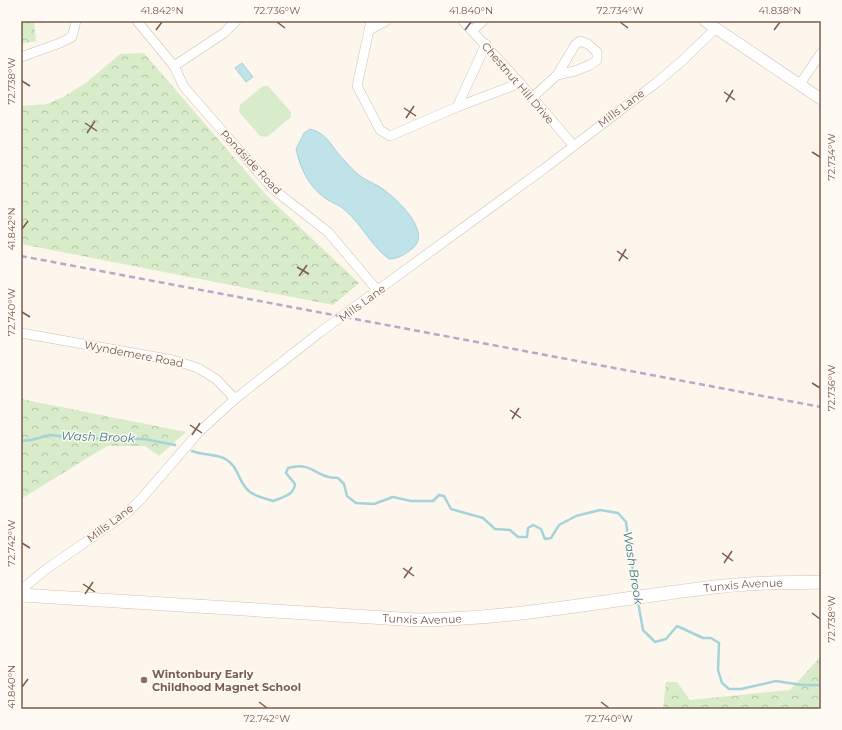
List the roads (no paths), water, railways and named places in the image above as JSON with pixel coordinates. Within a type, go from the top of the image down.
[{"type":"main road","name":"Tunxis Avenue","points":[[21,595],[418,620],[468,619],[637,598],[725,585],[821,582]]},
{"type":"street","points":[[21,57],[60,44],[72,36],[76,21]]},
{"type":"street","name":"Pondside Road","points":[[137,21],[174,66],[184,87],[274,189],[328,232],[378,291]]},
{"type":"street","points":[[174,66],[224,33],[236,21]]},
{"type":"street","points":[[386,21],[370,25],[357,86],[380,130],[390,136],[457,107],[520,83]]},
{"type":"street","name":"Chestnut Hill Drive","points":[[463,21],[486,44],[573,146]]},
{"type":"street","points":[[473,30],[483,21]]},
{"type":"street","points":[[705,21],[821,99]]},
{"type":"street","name":"Mills Lane","points":[[21,590],[45,570],[126,514],[141,499],[199,432],[235,399],[319,333],[545,168],[671,70],[715,28]]},
{"type":"street","points":[[457,107],[486,44]]},
{"type":"street","points":[[800,84],[821,53]]},
{"type":"street","points":[[532,98],[557,75]]},
{"type":"street","name":"Wyndemere Road","points":[[21,333],[172,360],[198,368],[216,379],[235,399]]},
{"type":"water","points":[[242,63],[253,77],[246,82],[235,68]]},
{"type":"water","points":[[310,129],[326,138],[341,157],[358,174],[382,188],[404,208],[416,225],[418,233],[418,241],[413,248],[402,256],[389,259],[377,248],[346,211],[319,194],[306,176],[296,149],[304,133]]},
{"type":"waterway","name":"Wash Brook","points":[[21,441],[50,435],[78,438],[144,439],[175,445]]},
{"type":"waterway","name":"Wash Brook","points":[[192,451],[201,454],[219,456],[227,460],[231,463],[243,484],[251,493],[273,501],[293,491],[295,484],[286,473],[288,468],[297,466],[309,468],[324,475],[338,478],[344,484],[347,496],[356,503],[374,504],[393,497],[411,501],[433,501],[439,495],[444,496],[451,509],[483,518],[495,529],[510,530],[518,537],[527,537],[528,528],[533,525],[541,529],[545,539],[551,538],[559,525],[576,516],[600,510],[618,513],[626,522],[636,593]]},
{"type":"waterway","name":"Wash Brook","points":[[638,602],[643,630],[655,642],[666,639],[677,626],[703,638],[711,638],[719,643],[718,670],[722,683],[729,689],[741,689],[776,681],[802,685],[821,685]]},
{"type":"railway","points":[[21,256],[821,407]]},
{"type":"place","name":"Wintonbury Early Childhood Magnet School","points":[[144,680]]}]
